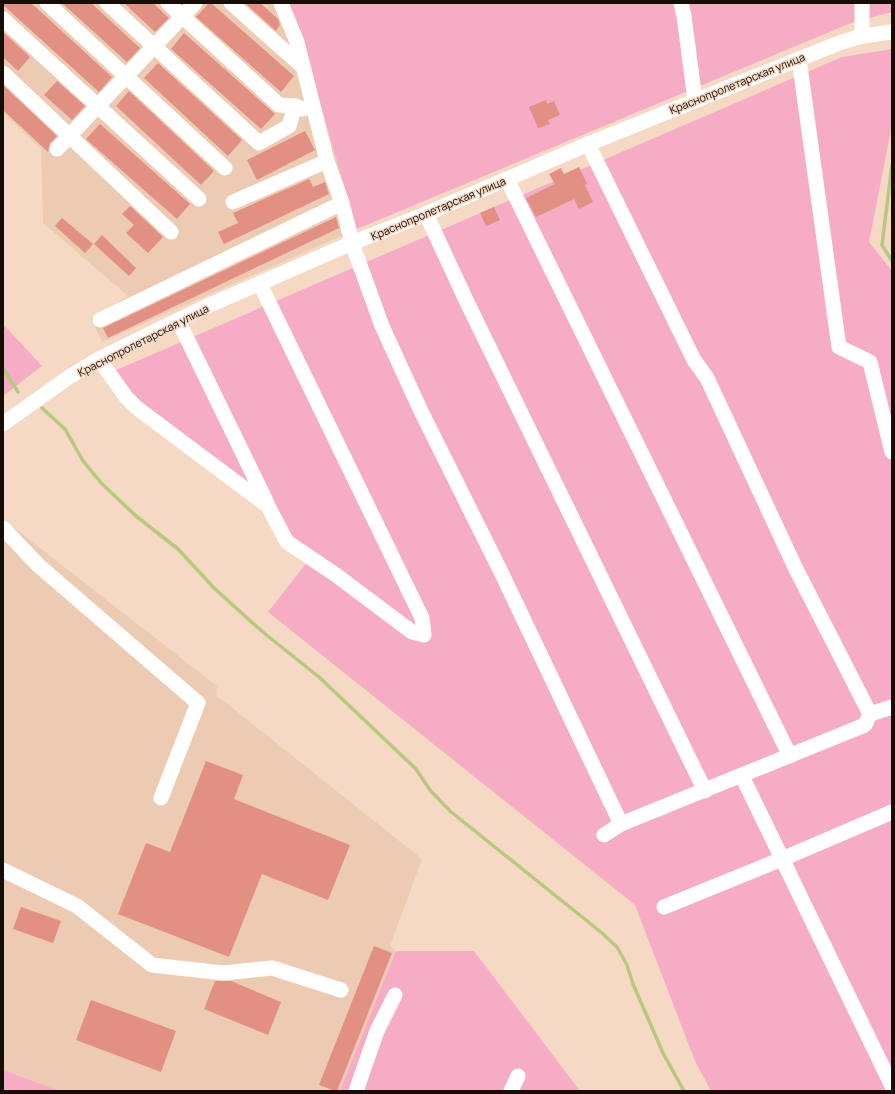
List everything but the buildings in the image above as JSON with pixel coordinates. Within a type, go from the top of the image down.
[{"type":"street","points":[[47,3],[225,168]]},
{"type":"street","points":[[107,3],[259,143],[289,126],[295,106]]},
{"type":"street","points":[[168,3],[279,105],[295,106],[315,114]]},
{"type":"street","points":[[58,149],[195,3]]},
{"type":"street","points":[[231,3],[304,67]]},
{"type":"street","points":[[281,3],[297,42],[327,161],[342,203],[352,243],[382,326],[420,409],[502,574],[621,824]]},
{"type":"street","points":[[681,3],[695,100]]},
{"type":"street","points":[[862,3],[862,36]]},
{"type":"street","points":[[3,19],[199,199]]},
{"type":"street","name":"Краснопролетарская улица","points":[[3,424],[69,377],[99,359],[178,320],[352,243],[426,214],[588,144],[799,58],[862,36],[892,32]]},
{"type":"street","points":[[799,58],[839,347],[870,362],[892,452]]},
{"type":"street","points":[[3,73],[171,232]]},
{"type":"street","points":[[588,144],[694,360],[707,378],[795,567],[870,714]]},
{"type":"street","points":[[232,202],[327,161]]},
{"type":"street","points":[[507,179],[790,756]]},
{"type":"street","points":[[100,320],[342,203]]},
{"type":"street","points":[[426,214],[466,300],[705,791]]},
{"type":"street","points":[[178,320],[287,542],[336,575],[412,632],[424,635],[422,618],[260,284]]},
{"type":"street","points":[[99,359],[126,397],[137,408],[268,506]]},
{"type":"street","points":[[3,528],[38,565],[198,703],[161,798]]},
{"type":"street","points":[[604,835],[621,824],[865,725],[870,714],[892,707]]},
{"type":"street","points":[[742,776],[892,1086]]},
{"type":"street","points":[[664,907],[892,812]]},
{"type":"street","points":[[3,870],[77,906],[152,965],[223,973],[272,968],[341,990]]},
{"type":"street","points":[[356,1091],[377,1031],[395,994]]},
{"type":"street","points":[[511,1091],[518,1076]]},
{"type":"shaded area","points":[[3,3],[285,3],[302,41],[357,229],[102,342],[91,319],[128,296],[43,223],[41,149],[3,113]]},
{"type":"shaded area","points":[[285,3],[892,3],[892,12],[851,23],[357,229],[302,41]]},
{"type":"shaded area","points":[[892,49],[892,125],[869,242],[892,271],[892,1091],[711,1091],[695,1061],[635,905],[268,612],[312,556],[290,537],[266,498],[138,405],[114,371],[842,57]]},
{"type":"shaded area","points":[[3,324],[42,366],[3,396]]},
{"type":"shaded area","points":[[3,522],[13,527],[217,686],[216,695],[422,859],[390,946],[396,951],[340,1091],[60,1091],[3,1070]]},
{"type":"shaded area","points":[[396,951],[474,951],[580,1091],[340,1091]]},
{"type":"shaded area","points":[[3,1070],[60,1091],[3,1091]]},
{"type":"waterway","points":[[892,165],[882,245],[892,261]]},
{"type":"waterway","points":[[3,368],[18,392]]},
{"type":"waterway","points":[[42,408],[65,429],[83,461],[102,484],[136,516],[178,549],[215,589],[264,633],[319,677],[416,769],[430,790],[450,811],[602,933],[617,947],[627,965],[633,984],[663,1053],[684,1091]]}]
